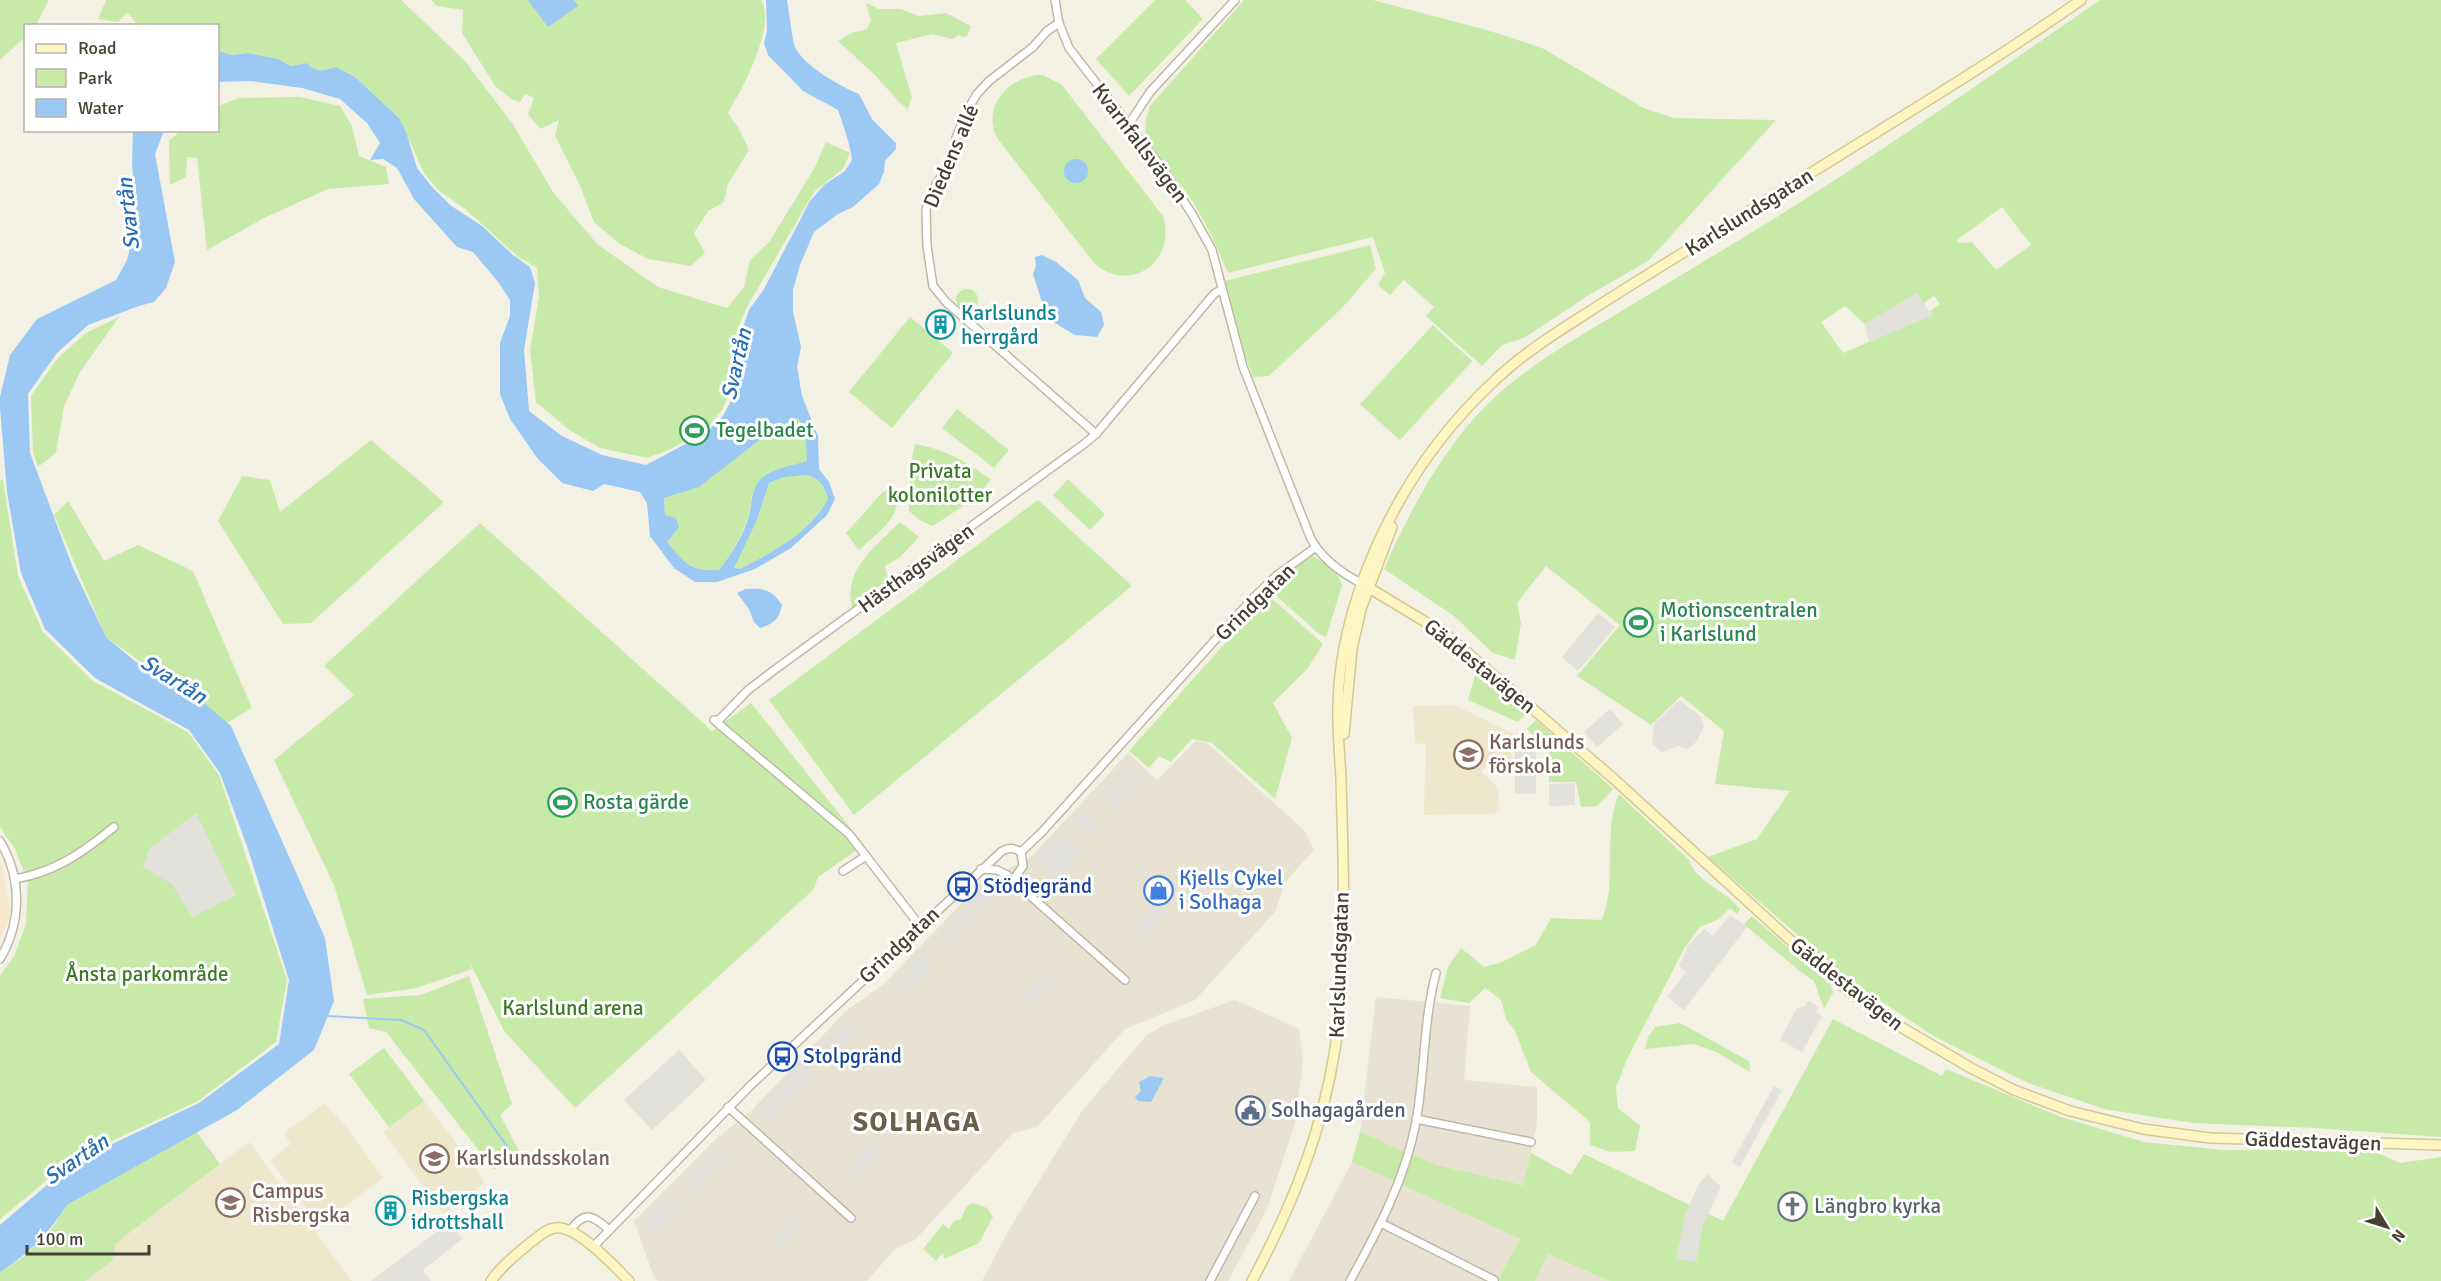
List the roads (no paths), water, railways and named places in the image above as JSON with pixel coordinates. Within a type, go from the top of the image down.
[{"type":"main road","name":"Karlslundsgatan","points":[[1252,1281],[1298,1188],[1319,1125],[1336,1045],[1341,1001],[1343,944],[1341,777],[1352,649],[1364,585],[1396,517],[1436,446],[1455,422],[1494,381],[1549,338],[1988,62],[2081,0]]},
{"type":"main road","name":"Gäddestavägen","points":[[1364,585],[1440,630],[1497,677],[1658,818],[1800,951],[1850,992],[1906,1030],[1971,1068],[2014,1090],[2070,1111],[2144,1129],[2210,1138],[2441,1145]]},
{"type":"main road","points":[[493,1281],[519,1251],[541,1234],[555,1228],[570,1231],[593,1247],[629,1281]]},
{"type":"street","name":"Kvarnfallsvägen","points":[[1055,0],[1059,23],[1073,55],[1163,169],[1212,250],[1243,367],[1276,446],[1301,515],[1316,547],[1340,571],[1364,585]]},
{"type":"street","points":[[1129,124],[1150,92],[1235,0]]},
{"type":"street","name":"Diedens allé","points":[[1059,23],[1047,31],[1033,47],[989,81],[968,109],[956,138],[952,161],[936,184],[926,209],[927,246],[933,286],[946,302],[1096,434]]},
{"type":"street","name":"Hästhagsvägen","points":[[866,855],[843,828],[714,720],[719,720],[748,690],[772,671],[1096,434],[1214,294],[1222,289]]},
{"type":"street","name":"Grindgatan","points":[[593,1247],[728,1107],[981,869],[1002,850],[1008,848],[1021,852],[1042,832],[1252,599],[1276,576],[1316,547]]},
{"type":"street","points":[[15,879],[38,875],[68,861],[114,827]]},
{"type":"street","points":[[0,841],[9,856],[15,879],[16,915],[0,959]]},
{"type":"street","points":[[1013,880],[1023,866],[1021,852]]},
{"type":"street","points":[[843,871],[866,855],[920,927]]},
{"type":"street","points":[[981,869],[997,870],[1013,880],[1125,980]]},
{"type":"street","points":[[1350,1281],[1399,1183],[1416,1119],[1427,1013],[1436,973]]},
{"type":"street","points":[[728,1107],[851,1218]]},
{"type":"street","points":[[1416,1119],[1531,1142]]},
{"type":"street","points":[[1210,1281],[1255,1196]]},
{"type":"street","points":[[570,1231],[582,1218],[590,1216],[596,1218],[609,1230]]},
{"type":"street","points":[[1381,1223],[1494,1280]]},
{"type":"water","points":[[528,0],[574,0],[578,6],[548,27]]},
{"type":"water","name":"Svartån","points":[[766,0],[787,0],[794,43],[799,54],[823,75],[859,94],[872,119],[896,143],[896,149],[885,161],[884,172],[879,184],[853,207],[838,214],[814,232],[800,265],[793,290],[793,311],[801,347],[797,367],[802,396],[818,436],[819,469],[829,482],[835,499],[827,515],[791,548],[755,569],[717,582],[695,582],[674,568],[650,536],[647,503],[640,492],[604,484],[593,491],[562,483],[538,459],[510,419],[500,394],[500,343],[510,316],[510,300],[473,252],[457,247],[414,199],[397,168],[383,159],[370,160],[380,143],[367,123],[340,99],[302,88],[250,81],[219,82],[219,51],[232,55],[248,53],[278,59],[291,66],[307,63],[320,70],[336,67],[355,77],[399,118],[406,132],[417,168],[433,188],[450,205],[482,226],[513,255],[530,267],[535,283],[524,350],[529,411],[562,436],[602,455],[646,465],[706,433],[723,416],[731,401],[739,339],[749,310],[764,289],[810,201],[824,185],[845,171],[852,160],[838,110],[803,91],[768,55],[764,43],[767,31]],"holes":[[[798,418],[805,429],[807,461],[773,471],[759,481],[754,490],[744,531],[719,570],[695,568],[679,556],[667,542],[679,527],[676,518],[665,515],[664,498],[699,487],[775,428]],[[806,475],[821,483],[828,499],[811,522],[778,548],[740,569],[734,568],[757,520],[769,483],[784,477]]]},
{"type":"water","points":[[133,132],[164,132],[155,154],[175,262],[166,288],[154,302],[88,325],[57,353],[28,394],[30,453],[73,568],[106,637],[142,667],[175,685],[185,687],[231,726],[325,938],[334,1001],[314,1050],[237,1110],[67,1205],[38,1242],[0,1272],[0,1225],[74,1162],[199,1103],[279,1044],[289,980],[247,846],[220,773],[189,730],[95,678],[45,629],[21,573],[7,492],[0,407],[0,397],[10,355],[37,319],[116,280],[127,260],[137,218],[132,164]]},
{"type":"water","points":[[1076,159],[1085,162],[1088,171],[1085,180],[1076,183],[1067,180],[1064,171],[1067,162]]},
{"type":"water","points":[[1042,255],[1056,262],[1078,280],[1085,298],[1101,312],[1104,325],[1097,337],[1075,335],[1055,323],[1046,314],[1033,274],[1036,266],[1035,257]]},
{"type":"water","points":[[745,589],[762,589],[775,596],[782,605],[779,614],[769,625],[760,628],[754,622],[749,609],[737,593]]},
{"type":"water","points":[[1150,1076],[1164,1078],[1151,1102],[1138,1101],[1135,1097],[1141,1091],[1139,1082]]},
{"type":"waterway","points":[[326,1016],[401,1020],[424,1030],[509,1149]]},
{"type":"place","name":"Karlslunds herrgård","points":[[940,325]]},
{"type":"place","name":"Tegelbadet","points":[[695,430]]},
{"type":"place","name":"Motionscentralen i Karlslund","points":[[1639,622]]},
{"type":"place","name":"Karlslunds förskola","points":[[1468,754]]},
{"type":"place","name":"Rosta gärde","points":[[562,802]]},
{"type":"place","name":"Stödjegränd","points":[[962,886]]},
{"type":"place","name":"Kjells Cykel i Solhaga","points":[[1158,890]]},
{"type":"place","name":"Stolpgränd","points":[[782,1056]]},
{"type":"place","name":"Solhagagården","points":[[1250,1110]]},
{"type":"place","name":"Karlslundsskolan","points":[[435,1158]]},
{"type":"place","name":"Campus Risbergska","points":[[231,1203]]},
{"type":"place","name":"Längbro kyrka","points":[[1793,1206]]},
{"type":"place","name":"Risbergska idrottshall","points":[[390,1210]]},
{"type":"district","name":"SOLHAGA","points":[[917,1122]]},
{"type":"park label","name":"Privata kolonilotter","points":[[940,483]]},
{"type":"park label","name":"Ånsta parkområde","points":[[147,974]]},
{"type":"park label","name":"Karlslund arena","points":[[573,1008]]}]
